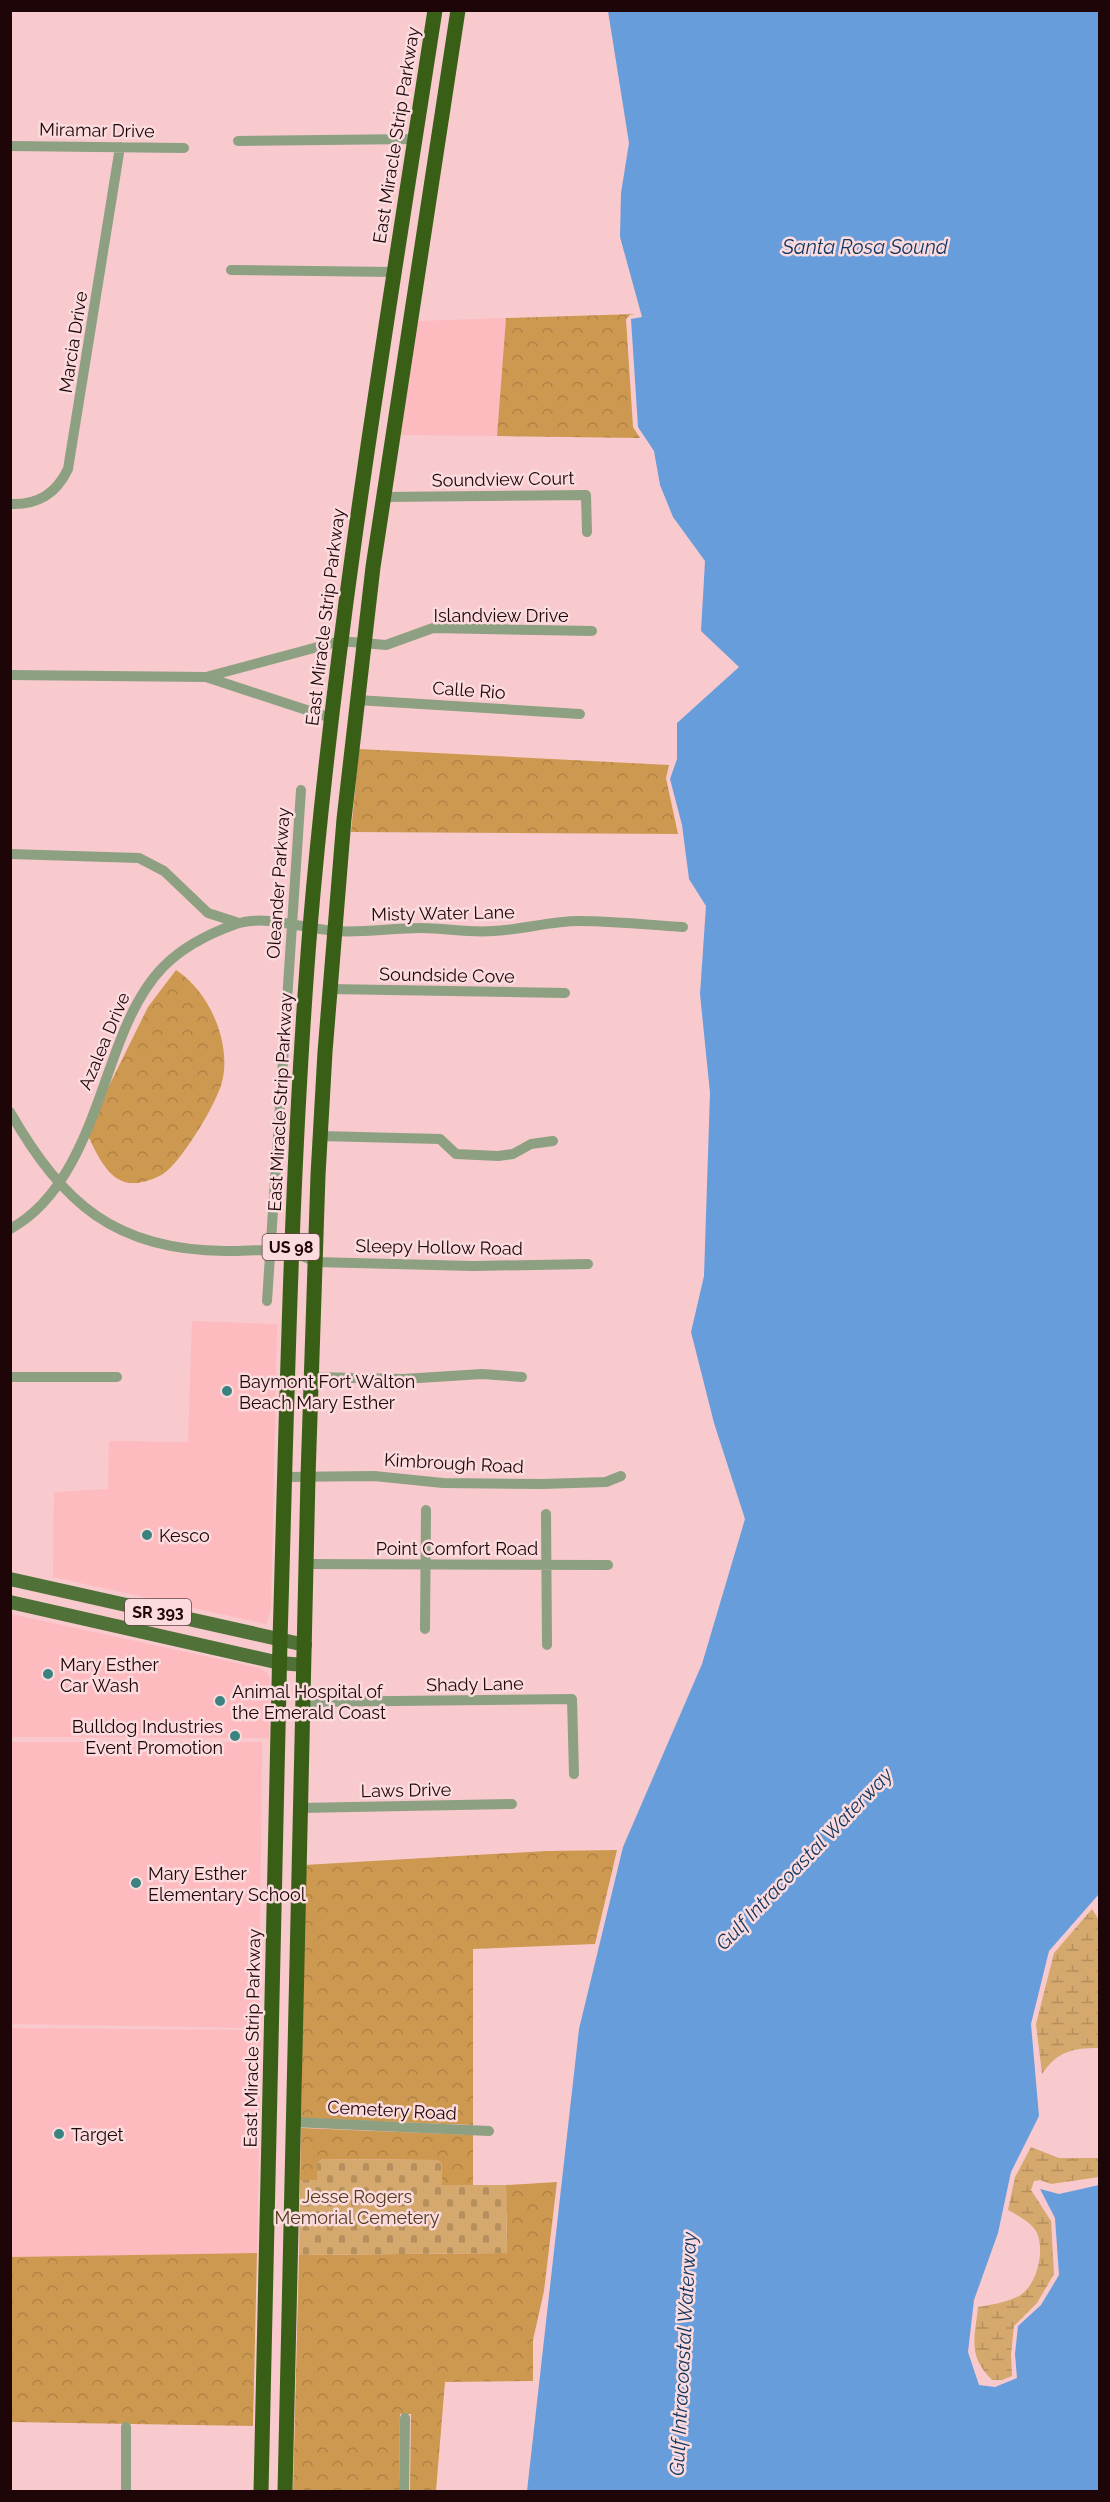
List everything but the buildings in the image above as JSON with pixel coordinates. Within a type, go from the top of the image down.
[{"type":"highway","name":"East Miracle Strip Parkway","points":[[261,2492],[279,1663],[298,1095],[310,926],[340,641],[373,409],[435,10]]},
{"type":"highway","name":"US 98","points":[[285,2492],[311,1377],[320,1136],[334,931],[357,700],[383,497],[458,10]]},
{"type":"highway","points":[[415,139],[438,143]]},
{"type":"highway","points":[[373,409],[396,411]]},
{"type":"main road","name":"SR 393","points":[[10,1580],[305,1645]]},
{"type":"main road","name":"SR 393","points":[[10,1602],[279,1663],[304,1665]]},
{"type":"street","points":[[238,141],[415,139]]},
{"type":"street","name":"Miramar Drive","points":[[10,146],[184,148]]},
{"type":"street","name":"Marcia Drive","points":[[10,504],[33,503],[49,495],[57,488],[68,470],[120,147]]},
{"type":"street","points":[[231,270],[394,272]]},
{"type":"street","name":"Soundview Court","points":[[383,497],[586,495],[588,532]]},
{"type":"street","name":"Islandview Drive","points":[[340,641],[386,645],[433,628],[592,631]]},
{"type":"street","points":[[10,675],[206,677],[340,641]]},
{"type":"street","points":[[206,677],[331,718]]},
{"type":"street","name":"Calle Rio","points":[[357,700],[580,714]]},
{"type":"street","name":"Oleander Parkway","points":[[267,1301],[301,790]]},
{"type":"street","points":[[10,854],[139,858],[164,871],[208,913],[239,923]]},
{"type":"street","name":"Misty Water Lane","points":[[310,926],[334,931],[422,928],[494,931],[580,921],[683,927]]},
{"type":"street","name":"Azalea Drive","points":[[10,1229],[42,1205],[60,1185],[74,1158],[130,1015],[153,976],[186,946],[239,923],[292,922],[310,926]]},
{"type":"street","name":"Soundside Cove","points":[[330,989],[565,993]]},
{"type":"street","name":"Sleepy Hollow Road","points":[[10,1112],[38,1159],[70,1196],[108,1223],[150,1242],[183,1249],[291,1252],[315,1262],[473,1266],[588,1264]]},
{"type":"street","points":[[320,1136],[440,1139],[456,1154],[489,1156],[507,1156],[522,1146],[553,1141]]},
{"type":"street","points":[[311,1377],[403,1379],[482,1374],[522,1377]]},
{"type":"street","points":[[10,1377],[117,1377]]},
{"type":"street","name":"Kimbrough Road","points":[[284,1477],[374,1476],[443,1483],[552,1484],[606,1482],[621,1476]]},
{"type":"street","points":[[425,1629],[426,1510]]},
{"type":"street","points":[[546,1514],[547,1645]]},
{"type":"street","name":"Point Comfort Road","points":[[306,1564],[608,1565]]},
{"type":"street","name":"Shady Lane","points":[[303,1702],[572,1699],[574,1774]]},
{"type":"street","name":"Laws Drive","points":[[300,1809],[512,1804]]},
{"type":"street","name":"Cemetery Road","points":[[293,2122],[489,2131]]},
{"type":"street","points":[[404,2492],[405,2418]]},
{"type":"street","points":[[126,2427],[126,2492]]},
{"type":"shaded area","points":[[506,318],[497,436],[401,435],[418,321]]},
{"type":"shaded area","points":[[192,1321],[277,1324],[271,1610],[266,1624],[53,1577],[54,1492],[108,1489],[109,1441],[188,1442]]},
{"type":"shaded area","points":[[11,1614],[259,1668],[267,1673],[270,1679],[269,1738],[11,1737]]},
{"type":"shaded area","name":"Mary Esther Elementary School","points":[[11,1742],[262,1742],[259,2028],[11,2024]]},
{"type":"shaded area","points":[[11,2028],[261,2030],[257,2253],[11,2257]]},
{"type":"green space","points":[[636,314],[626,319],[633,427],[640,438],[497,436],[506,318]]},
{"type":"green space","points":[[359,749],[669,765],[666,778],[678,834],[351,832]]},
{"type":"green space","points":[[176,970],[199,991],[215,1019],[224,1051],[222,1082],[197,1132],[170,1168],[148,1181],[125,1182],[115,1177],[105,1167],[88,1136],[102,1100],[148,1007]]},
{"type":"green space","points":[[617,1850],[595,1944],[473,1949],[473,2125],[301,2118],[304,1865],[546,1851]]},
{"type":"green space","points":[[1092,1909],[1099,1920],[1099,2048],[1066,2052],[1054,2060],[1042,2074],[1036,2024],[1054,1953]]},
{"type":"green space","points":[[301,2128],[473,2135],[473,2187],[442,2185],[442,2164],[437,2160],[322,2159],[317,2164],[317,2180],[300,2180]]},
{"type":"green space","points":[[1031,2147],[1059,2158],[1099,2158],[1099,2177],[1051,2184],[1040,2180],[1034,2181],[1031,2190],[1051,2221],[1054,2274],[1037,2303],[1014,2326],[1011,2354],[1012,2376],[1002,2380],[992,2380],[984,2371],[976,2354],[978,2307],[1019,2296],[1031,2284],[1040,2258],[1039,2240],[1035,2229],[1008,2210],[1015,2177]]},
{"type":"green space","name":"Jesse Rogers Memorial Cemetery","points":[[322,2159],[437,2160],[442,2164],[442,2185],[506,2185],[507,2253],[299,2255],[300,2180],[317,2180],[317,2163]]},
{"type":"green space","points":[[557,2182],[544,2291],[533,2340],[533,2381],[445,2382],[436,2491],[410,2491],[411,2414],[400,2414],[399,2491],[293,2492],[299,2255],[507,2253],[506,2185]]},
{"type":"green space","points":[[257,2253],[253,2426],[11,2422],[11,2257]]},
{"type":"water","name":"Santa Rosa Sound","points":[[608,11],[1099,11],[1099,1894],[1049,1951],[1031,2024],[1039,2116],[1011,2172],[998,2233],[974,2300],[968,2352],[979,2385],[995,2387],[1017,2378],[1015,2354],[1018,2326],[1041,2305],[1059,2275],[1055,2218],[1040,2189],[1059,2194],[1099,2185],[1099,2491],[527,2491],[579,2029],[623,1847],[702,1664],[745,1519],[714,1423],[691,1332],[704,1276],[710,1093],[700,994],[706,906],[689,879],[682,825],[670,779],[677,759],[677,723],[739,667],[701,631],[705,561],[673,517],[660,485],[654,451],[638,427],[631,319],[642,317],[620,237],[621,193],[629,143]]},
{"type":"place","name":"Baymont Fort Walton Beach Mary Esther","points":[[227,1391]]},
{"type":"place","name":"Kesco","points":[[147,1535]]},
{"type":"place","name":"Mary Esther Car Wash","points":[[48,1674]]},
{"type":"place","name":"Animal Hospital of the Emerald Coast","points":[[220,1701]]},
{"type":"place","name":"Bulldog Industries Event Promotion","points":[[235,1736]]},
{"type":"place","name":"Mary Esther Elementary School","points":[[136,1883]]},
{"type":"place","name":"Target","points":[[59,2134]]},
{"type":"water label","name":"Gulf Intracoastal Waterway","points":[[804,1859]]},
{"type":"water label","name":"Gulf Intracoastal Waterway","points":[[683,2354]]}]
